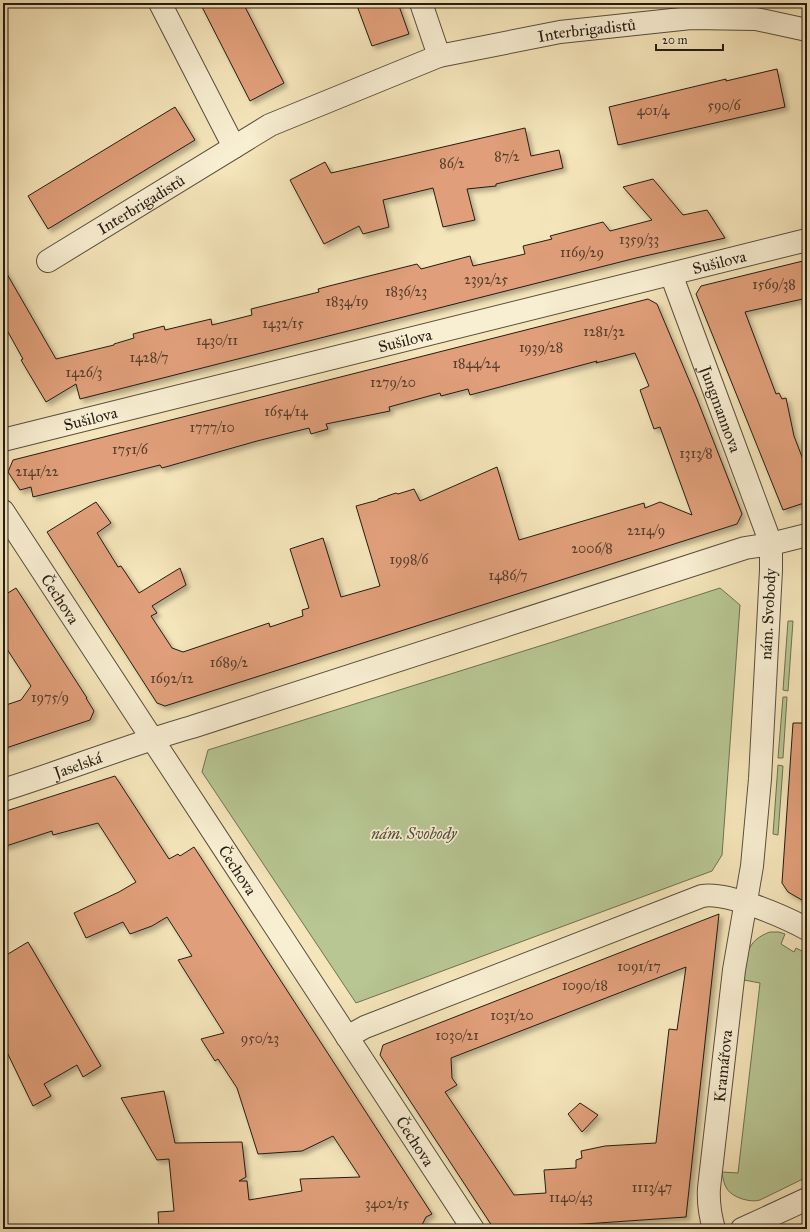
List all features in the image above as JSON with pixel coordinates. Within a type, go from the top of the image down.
[{"type":"street","points":[[160,3],[234,147]]},
{"type":"street","points":[[421,3],[439,56]]},
{"type":"street","name":"Interbrigadistů","points":[[48,261],[270,125],[439,56],[560,32],[691,18],[756,19],[807,30]]},
{"type":"street","name":"Sušilova","points":[[3,440],[807,240]]},
{"type":"street","name":"Jungmannova","points":[[671,274],[770,544]]},
{"type":"street","name":"Čechova","points":[[3,511],[473,1229]]},
{"type":"street","points":[[770,544],[807,535]]},
{"type":"street","name":"nám. Svobody","points":[[152,738],[200,725],[745,548],[770,544],[771,570],[760,779],[752,866],[746,904]]},
{"type":"street","name":"Jaselská","points":[[3,790],[42,778],[152,738]]},
{"type":"street","points":[[348,1037],[365,1027],[702,896],[720,896],[746,904],[785,918],[807,929]]},
{"type":"street","name":"Kramářova","points":[[714,1229],[708,1197],[734,970],[746,904]]},
{"type":"street","points":[[742,1229],[807,1199]]},
{"type":"green space","name":"nám. Svobody","points":[[720,588],[740,605],[722,855],[712,871],[356,1003],[202,772],[208,750]]},
{"type":"green space","points":[[788,621],[793,621],[788,691],[783,690]]},
{"type":"green space","points":[[783,697],[787,697],[783,758],[778,758]]},
{"type":"green space","points":[[778,765],[783,766],[778,835],[773,834]]},
{"type":"green space","points":[[770,932],[785,934],[781,944],[794,952],[796,948],[802,951],[807,943],[807,1177],[760,1200],[752,1201],[733,1195],[725,1185],[722,1172],[738,1173],[760,983],[744,980],[745,964],[751,945],[756,940]]},
{"type":"building","points":[[200,3],[243,3],[284,83],[250,101]]},
{"type":"building","points":[[356,3],[398,3],[409,34],[372,46]]},
{"type":"building","points":[[777,69],[785,107],[618,145],[609,107],[726,79],[726,81]]},
{"type":"building","points":[[175,107],[195,140],[48,229],[28,196]]},
{"type":"building","points":[[525,128],[531,156],[559,150],[563,168],[496,184],[496,186],[467,189],[475,220],[443,227],[433,188],[383,200],[389,227],[363,234],[359,226],[324,244],[290,180],[325,162],[331,173]]},
{"type":"building","points":[[653,179],[683,215],[707,210],[725,238],[636,258],[80,399],[76,384],[46,402],[21,360],[23,359],[3,323],[3,267],[56,359],[114,345],[134,338],[133,334],[164,326],[165,330],[211,319],[212,325],[252,315],[251,309],[319,292],[318,289],[329,286],[417,264],[421,269],[470,256],[473,266],[525,254],[523,246],[552,239],[550,236],[603,222],[610,231],[652,220],[623,187]]},
{"type":"building","points":[[807,260],[807,298],[745,312],[776,394],[779,393],[782,399],[786,398],[794,436],[807,470],[807,502],[783,510],[696,294],[701,286]]},
{"type":"building","points":[[648,299],[657,304],[697,399],[742,514],[737,524],[165,706],[157,703],[47,532],[96,502],[111,523],[97,533],[118,567],[121,566],[139,593],[180,568],[186,585],[152,606],[157,613],[151,616],[172,648],[183,652],[269,623],[270,627],[303,616],[302,610],[309,608],[290,549],[323,538],[341,597],[380,586],[356,506],[396,493],[398,494],[414,489],[420,501],[497,467],[519,540],[644,503],[645,508],[660,502],[692,515],[660,427],[654,429],[640,390],[649,386],[635,353],[596,363],[597,361],[470,395],[468,389],[441,396],[440,393],[389,407],[390,411],[326,424],[328,429],[311,434],[309,428],[162,468],[160,465],[33,497],[31,487],[20,490],[8,472],[13,460]]},
{"type":"building","points":[[16,588],[94,711],[90,720],[3,749],[3,706],[21,700],[31,686],[3,643],[3,596]]},
{"type":"building","points":[[793,723],[807,723],[807,903],[788,892],[782,883]]},
{"type":"building","points":[[115,776],[169,859],[178,854],[180,856],[194,847],[432,1214],[426,1217],[420,1229],[159,1229],[158,1212],[174,1211],[169,1159],[157,1160],[121,1098],[164,1091],[175,1143],[242,1142],[246,1177],[239,1181],[247,1181],[249,1200],[302,1191],[300,1179],[360,1177],[333,1136],[302,1151],[258,1154],[237,1088],[218,1059],[215,1061],[201,1039],[224,1033],[178,960],[192,956],[167,917],[152,926],[130,934],[123,922],[86,938],[74,913],[119,892],[136,882],[98,823],[53,835],[52,831],[3,847],[3,812]]},
{"type":"building","points":[[719,914],[686,1217],[494,1229],[380,1055],[383,1045]],"holes":[[[686,967],[677,1030],[669,1029],[656,1143],[605,1146],[581,1151],[582,1158],[576,1160],[576,1168],[544,1170],[546,1193],[514,1195],[445,1092],[457,1085],[452,1078],[451,1058]]]},
{"type":"building","points":[[28,942],[101,1066],[83,1077],[77,1065],[44,1084],[51,1096],[33,1106],[3,1044],[3,957]]},
{"type":"building","points":[[580,1103],[598,1115],[582,1132],[568,1114]]}]
